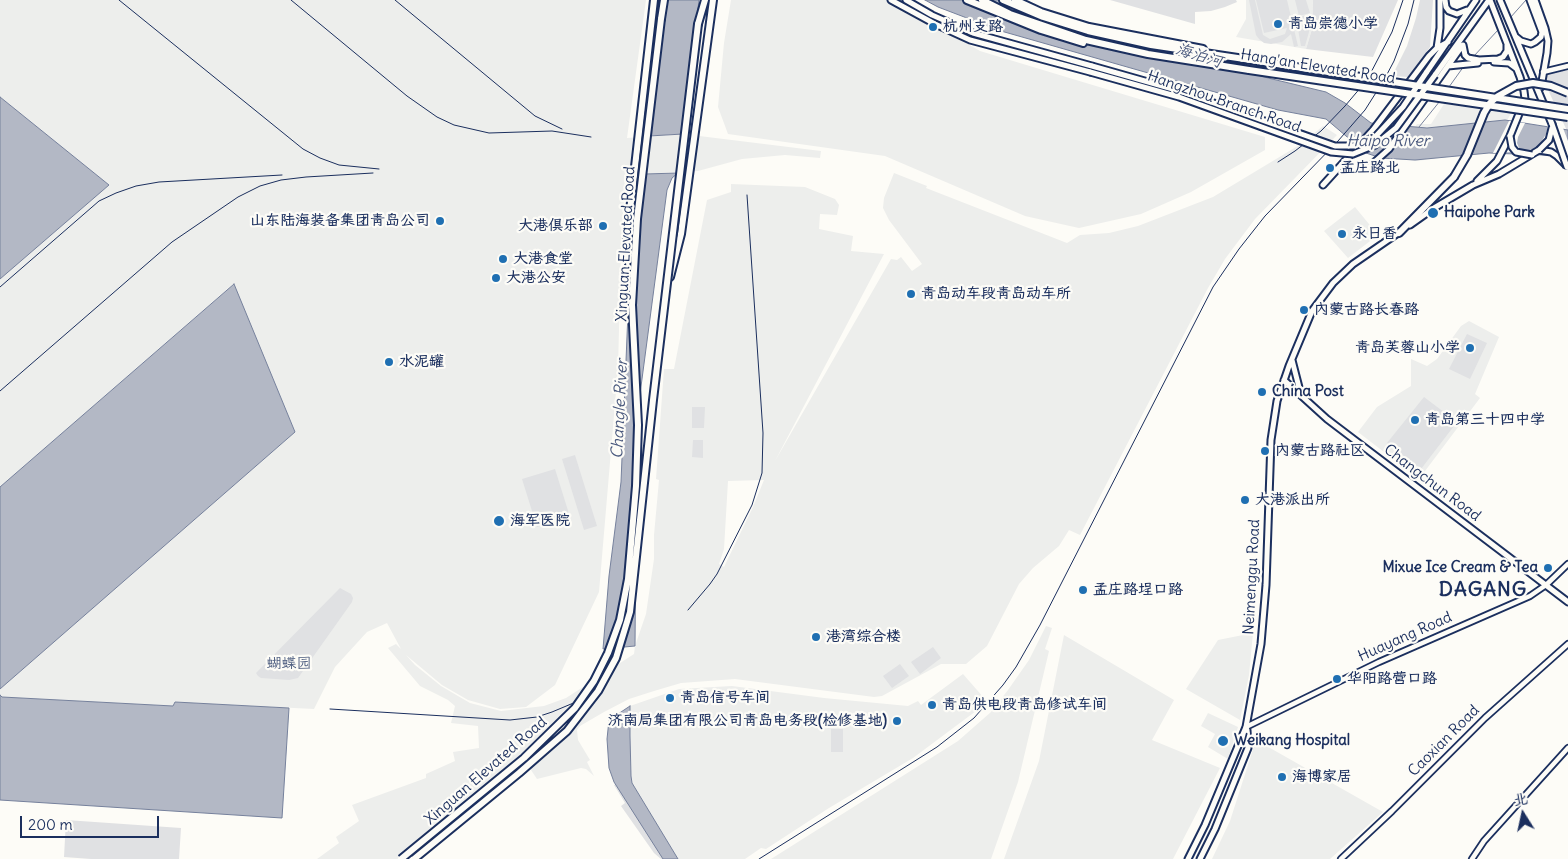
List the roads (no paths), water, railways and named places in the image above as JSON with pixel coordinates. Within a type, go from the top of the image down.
[{"type":"highway","points":[[632,305],[627,237],[654,0]]},
{"type":"highway","name":"Xinguan Elevated Road","points":[[401,859],[524,758],[575,708],[594,681],[608,653],[620,620],[628,579],[635,496],[638,425],[632,305],[637,219],[662,0]]},
{"type":"highway","points":[[698,24],[699,0]]},
{"type":"highway","points":[[698,24],[704,0]]},
{"type":"highway","points":[[666,293],[681,234],[713,0]]},
{"type":"highway","points":[[967,0],[1009,19],[1069,40],[1117,51],[1159,56]]},
{"type":"highway","name":"Hang'an Elevated Road","points":[[982,0],[1010,14],[1086,40],[1159,56],[1568,117]]},
{"type":"highway","name":"Hang'an Elevated Road","points":[[1003,0],[1043,17],[1088,31],[1151,45],[1568,109]]},
{"type":"highway","points":[[1014,0],[1041,12],[1089,26],[1251,60]]},
{"type":"highway","name":"Xinguan Elevated Road","points":[[414,859],[519,773],[566,731],[598,691],[616,658],[630,612],[644,473],[698,24]]},
{"type":"highway","points":[[1399,233],[1454,178],[1467,155],[1484,113],[1498,96],[1516,86],[1533,84],[1551,86],[1568,93]]},
{"type":"main road","name":"Hangzhou Branch Road","points":[[891,0],[935,24],[970,40],[1180,91],[1335,146],[1355,146],[1376,136],[1403,107],[1476,0]]},
{"type":"main road","name":"Hangzhou Branch Road","points":[[906,0],[932,15],[973,33],[1179,98],[1331,152],[1353,154],[1375,146],[1396,128],[1437,76],[1489,0]]},
{"type":"main road","points":[[1437,48],[1440,28],[1440,0]]},
{"type":"main road","points":[[1445,0],[1446,8],[1457,14],[1470,9]]},
{"type":"main road","points":[[1473,185],[1497,162],[1518,119],[1525,99],[1505,36],[1489,0]]},
{"type":"main road","points":[[1500,0],[1550,118],[1568,168]]},
{"type":"main road","points":[[1514,35],[1520,41],[1527,44],[1535,42],[1541,37],[1542,32],[1530,0]]},
{"type":"main road","points":[[1535,0],[1547,35],[1547,53],[1542,72],[1540,94]]},
{"type":"main road","points":[[1463,37],[1462,46],[1468,58],[1478,61],[1509,63],[1517,69]]},
{"type":"main road","points":[[1323,185],[1373,130],[1437,48],[1448,42]]},
{"type":"main road","points":[[1448,66],[1498,59],[1503,57],[1507,51],[1507,44]]},
{"type":"main road","points":[[1369,167],[1389,149],[1437,76],[1448,66],[1462,46]]},
{"type":"main road","points":[[1473,185],[1499,174],[1539,150],[1550,140],[1552,124]]},
{"type":"main road","points":[[1510,136],[1512,147],[1516,152],[1532,155]]},
{"type":"main road","points":[[1539,150],[1551,152],[1558,156],[1568,168]]},
{"type":"main road","name":"Neimenggu Road","points":[[1246,727],[1261,644],[1266,585],[1272,440],[1276,401],[1312,311],[1333,283],[1353,264],[1434,208],[1473,185]]},
{"type":"main road","points":[[1292,359],[1301,395]]},
{"type":"main road","name":"Changchun Road","points":[[1284,380],[1327,418],[1568,602]]},
{"type":"main road","points":[[1188,859],[1205,825],[1246,727]]},
{"type":"main road","points":[[1200,859],[1233,787],[1248,748],[1246,727]]},
{"type":"street","points":[[1542,72],[1568,66]]},
{"type":"street","name":"Huayang Road","points":[[1246,727],[1379,662],[1530,596],[1546,585],[1568,564]]},
{"type":"street","name":"Caoxian Road","points":[[1341,859],[1485,718],[1568,644]]},
{"type":"street","points":[[1472,859],[1484,841],[1568,748]]},
{"type":"water","points":[[665,0],[699,0],[683,134],[649,136]]},
{"type":"water","name":"Haipo River","points":[[925,0],[1004,0],[1054,18],[1268,78],[1326,92],[1345,103],[1371,123],[1427,128],[1505,120],[1568,130],[1568,156],[1489,153],[1415,160],[1381,158],[1366,153],[1326,119],[1278,110],[1001,31],[938,7]]},
{"type":"water","points":[[0,97],[109,185],[0,279]]},
{"type":"water","points":[[678,173],[672,178],[667,190],[640,394],[635,646],[603,649],[609,576],[621,482],[629,288],[645,174]]},
{"type":"water","points":[[234,284],[295,432],[0,689],[0,487]]},
{"type":"water","points":[[0,695],[2,697],[173,706],[175,702],[289,708],[282,818],[0,800]]},
{"type":"water","points":[[630,706],[632,783],[678,859],[663,859],[614,782],[609,768],[607,739],[609,720]]},
{"type":"waterway","points":[[1510,18],[1526,0]]},
{"type":"waterway","points":[[1474,56],[1498,30]]},
{"type":"waterway","points":[[1449,87],[1464,66]]},
{"type":"waterway","points":[[1419,127],[1440,101]]},
{"type":"railway","points":[[119,0],[303,149],[339,165],[379,169]]},
{"type":"railway","points":[[291,0],[407,96],[437,117],[454,125],[489,133],[552,131],[591,137]]},
{"type":"railway","points":[[395,0],[535,116],[562,129]]},
{"type":"railway","points":[[1278,162],[1321,131],[1367,80],[1392,32],[1403,0]]},
{"type":"railway","points":[[759,859],[937,747],[974,718],[1003,685],[1016,667],[1040,625],[1213,287],[1265,216],[1338,141],[1365,110],[1394,61],[1408,24],[1414,0]]},
{"type":"railway","points":[[0,391],[172,242],[238,197],[260,186],[281,180],[373,173]]},
{"type":"railway","points":[[0,287],[99,201],[116,193],[136,186],[159,182],[282,175]]},
{"type":"railway","points":[[688,610],[717,574],[752,505],[762,473],[763,433],[747,195]]},
{"type":"railway","points":[[330,709],[510,720],[537,717],[583,699]]},
{"type":"place","name":"青岛崇德小学","points":[[1278,24]]},
{"type":"place","name":"杭州支路","points":[[933,27]]},
{"type":"place","name":"孟庄路北","points":[[1330,168]]},
{"type":"place","name":"Haipohe Park","points":[[1433,213]]},
{"type":"place","name":"山东陆海装备集团青岛公司","points":[[440,221]]},
{"type":"place","name":"大港俱乐部","points":[[603,226]]},
{"type":"place","name":"永日香","points":[[1342,234]]},
{"type":"place","name":"大港食堂","points":[[503,259]]},
{"type":"place","name":"大港公安","points":[[496,278]]},
{"type":"place","name":"青岛动车段青岛动车所","points":[[911,294]]},
{"type":"place","name":"内蒙古路长春路","points":[[1304,310]]},
{"type":"place","name":"青岛芙蓉山小学","points":[[1470,348]]},
{"type":"place","name":"水泥罐","points":[[389,362]]},
{"type":"place","name":"China Post","points":[[1262,392]]},
{"type":"place","name":"青岛第三十四中学","points":[[1415,420]]},
{"type":"place","name":"内蒙古路社区","points":[[1265,451]]},
{"type":"place","name":"大港派出所","points":[[1245,500]]},
{"type":"place","name":"海军医院","points":[[499,521]]},
{"type":"place","name":"Mixue Ice Cream & Tea","points":[[1548,568]]},
{"type":"place","name":"孟庄路埕口路","points":[[1083,590]]},
{"type":"place","name":"港湾综合楼","points":[[816,637]]},
{"type":"place","name":"华阳路营口路","points":[[1337,679]]},
{"type":"place","name":"青岛信号车间","points":[[670,698]]},
{"type":"place","name":"青岛供电段青岛修试车间","points":[[932,705]]},
{"type":"place","name":"济南局集团有限公司青岛电务段(检修基地)","points":[[897,721]]},
{"type":"place","name":"Weikang Hospital","points":[[1223,741]]},
{"type":"place","name":"海博家居","points":[[1282,777]]},
{"type":"district","name":"DAGANG","points":[[1483,590]]},
{"type":"water label","name":"海泊河","points":[[1199,56]]},
{"type":"water label","name":"Changle River","points":[[620,409]]},
{"type":"park label","name":"蝴蝶园","points":[[289,664]]}]
